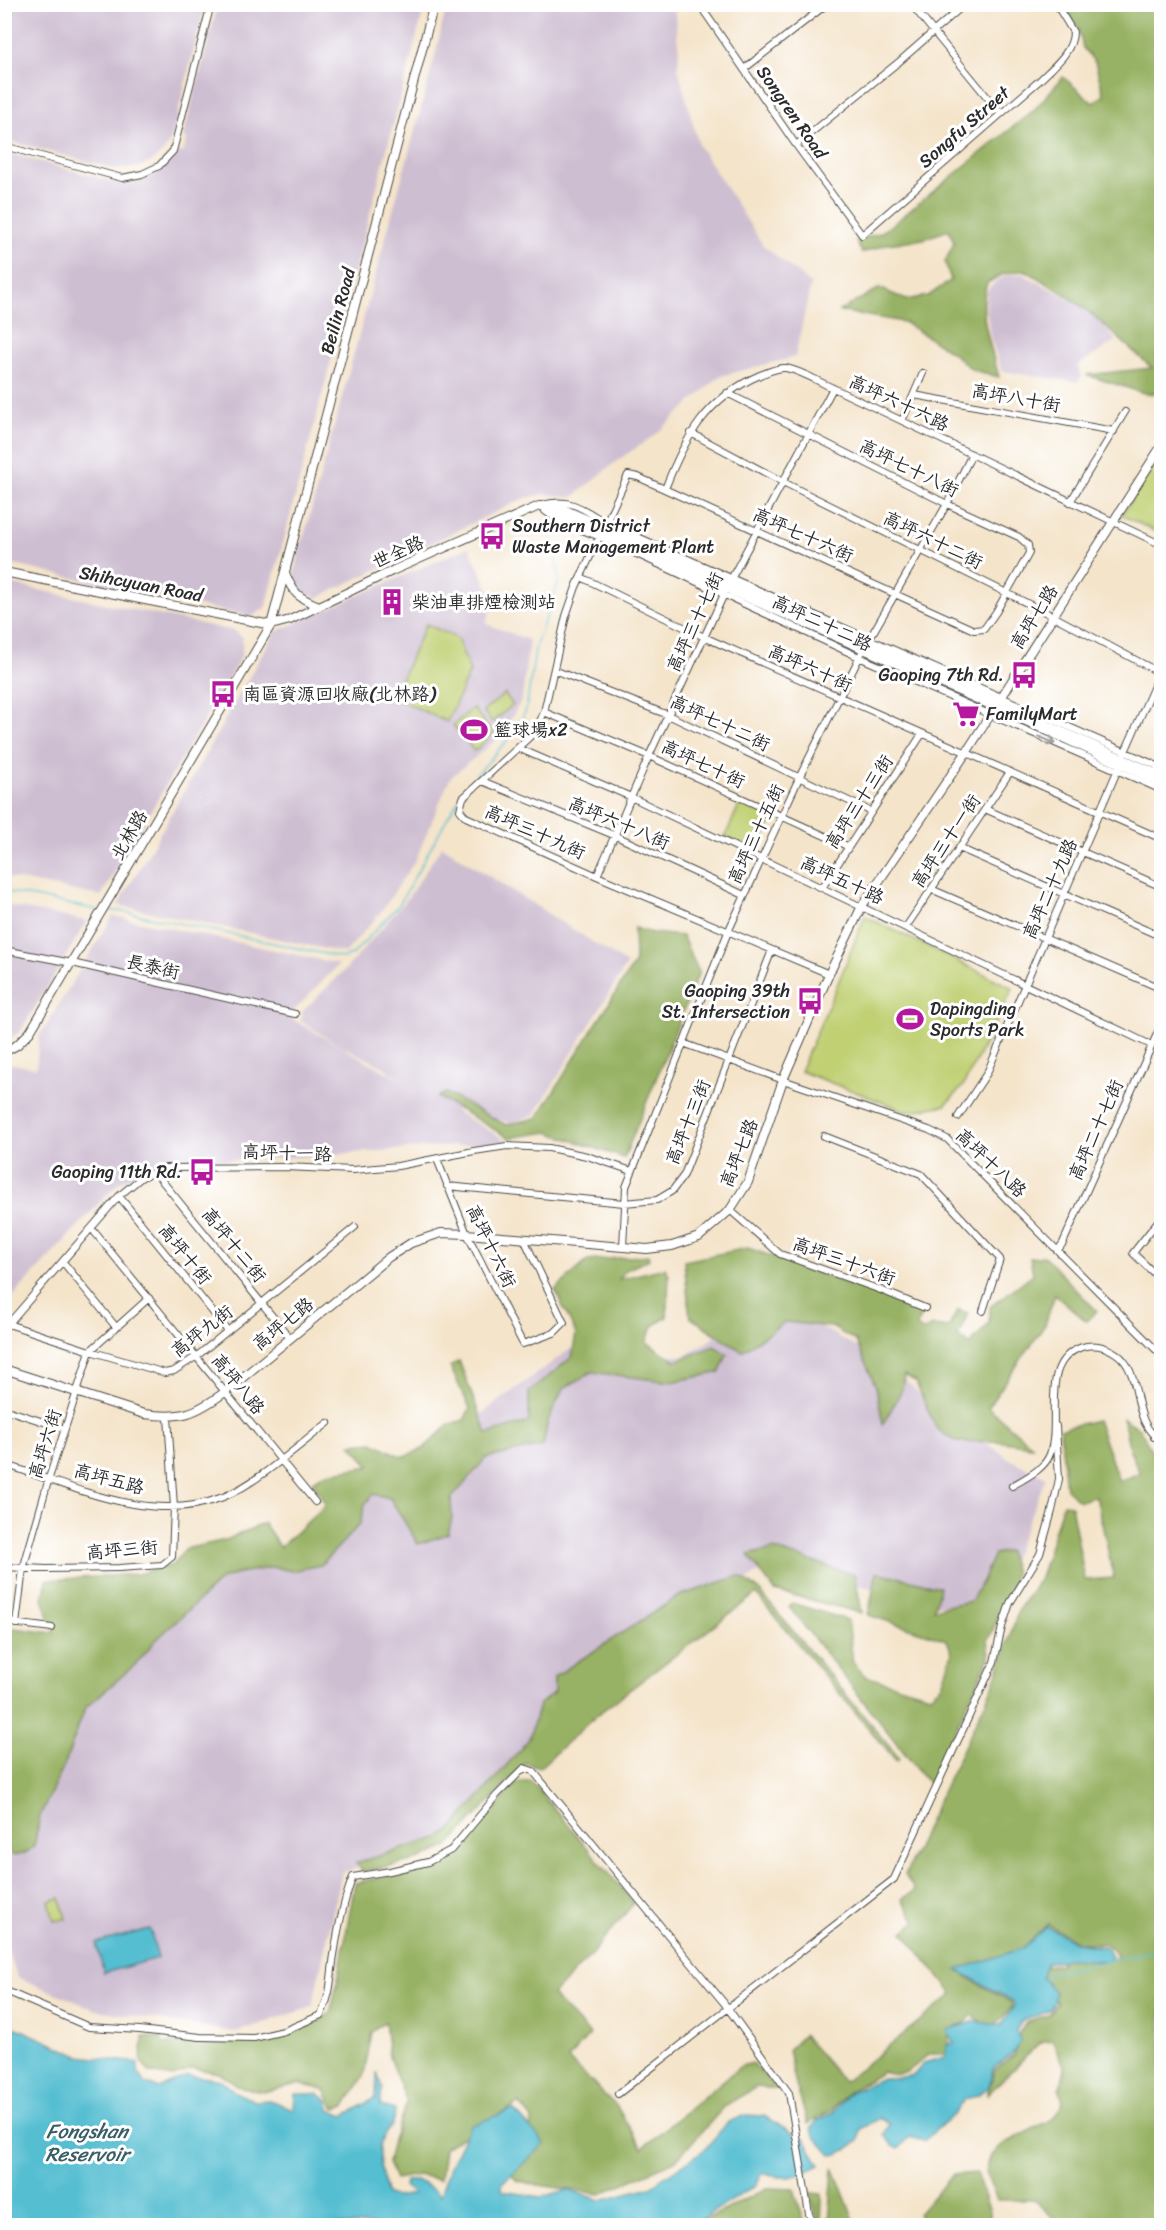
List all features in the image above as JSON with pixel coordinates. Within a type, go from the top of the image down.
[{"type":"street","points":[[4,146],[122,178],[142,174],[159,166],[172,151],[211,4]]},
{"type":"street","name":"Beilin Road","points":[[271,626],[434,4]]},
{"type":"street","name":"Songren Road","points":[[699,4],[862,236]]},
{"type":"street","points":[[744,69],[827,4]]},
{"type":"street","points":[[911,4],[1001,114]]},
{"type":"street","points":[[796,145],[965,4]]},
{"type":"street","name":"Songfu Street","points":[[862,236],[1040,80],[1062,57],[1071,45],[1073,32],[1056,4]]},
{"type":"street","name":"高坪六十六路","points":[[665,489],[691,433],[705,414],[727,393],[771,370],[785,368],[833,388],[1161,545]]},
{"type":"street","points":[[902,421],[923,373]]},
{"type":"street","name":"高坪三十七街","points":[[597,876],[649,756],[728,586],[833,388]]},
{"type":"street","name":"高坪七十八街","points":[[727,393],[947,504],[1019,537],[1028,544],[1029,553],[1007,592]]},
{"type":"street","name":"高坪八十街","points":[[914,395],[1114,431]]},
{"type":"street","points":[[1070,502],[1125,412]]},
{"type":"street","name":"高坪六十二街","points":[[691,433],[783,482],[1007,592],[1161,672]]},
{"type":"street","name":"高坪七路","points":[[4,1369],[144,1414],[168,1417],[190,1413],[225,1392],[389,1257],[411,1243],[441,1233],[647,1249],[672,1246],[699,1237],[730,1210],[748,1182],[783,1080],[829,974],[862,906],[990,716],[1161,445]]},
{"type":"street","name":"高坪三十五街","points":[[623,1247],[626,1187],[744,895],[780,816],[864,647],[947,504],[972,454]]},
{"type":"street","name":"高坪七十六街","points":[[603,530],[628,476],[638,477],[974,630],[984,628],[1007,592]]},
{"type":"street","name":"高坪二十二路","points":[[539,506],[556,501],[580,507],[603,530],[864,647],[998,702],[1121,762],[1161,790]]},
{"type":"street","name":"高坪二十二路","points":[[539,506],[603,530],[864,647],[998,702],[1161,783]]},
{"type":"street","name":"世全路","points":[[271,626],[290,620],[394,570],[539,506]]},
{"type":"street","name":"高坪三十九街","points":[[603,530],[566,615],[544,712],[536,731],[464,798],[460,810],[466,817],[597,876],[829,974]]},
{"type":"street","name":"Shihcyuan Road","points":[[4,572],[271,626]]},
{"type":"street","points":[[285,573],[296,595],[319,606]]},
{"type":"street","name":"高坪六十街","points":[[581,577],[704,637],[1161,839]]},
{"type":"street","name":"北林路","points":[[4,1052],[30,1032],[271,626]]},
{"type":"street","name":"高坪二十二路","points":[[864,647],[990,716],[1161,776]]},
{"type":"street","name":"高坪七十二街","points":[[554,670],[668,715],[870,811]]},
{"type":"street","name":"高坪二十九路","points":[[958,1117],[987,1073],[1161,672]]},
{"type":"street","name":"高坪七十街","points":[[544,712],[649,756],[847,846]]},
{"type":"street","name":"高坪三十三街","points":[[822,888],[847,846],[922,734]]},
{"type":"street","name":"高坪五十路","points":[[518,748],[631,797],[1151,1045]]},
{"type":"street","name":"高坪二十二路","points":[[1121,762],[1161,768]]},
{"type":"street","name":"高坪三十一街","points":[[906,927],[1010,772]]},
{"type":"street","name":"高坪六十八街","points":[[482,781],[616,836],[744,895]]},
{"type":"street","points":[[984,809],[1161,887]]},
{"type":"street","points":[[958,848],[1161,937]]},
{"type":"street","points":[[932,889],[1161,989]]},
{"type":"street","name":"長泰街","points":[[4,950],[72,963],[295,1014]]},
{"type":"street","name":"高坪十三街","points":[[447,1186],[624,1203],[657,1200],[672,1191],[684,1175],[772,950]]},
{"type":"street","name":"高坪二十七街","points":[[1058,1250],[1161,1023]]},
{"type":"street","name":"高坪十八路","points":[[683,1043],[929,1130],[947,1139],[1161,1356]]},
{"type":"street","points":[[824,1136],[921,1174],[961,1214],[1000,1259],[983,1311]]},
{"type":"street","name":"高坪十一路","points":[[7,1326],[119,1196],[132,1184],[166,1168],[353,1170],[398,1166],[507,1146],[549,1148],[587,1156],[632,1171]]},
{"type":"street","name":"高坪十六街","points":[[437,1159],[467,1234],[523,1344],[554,1333],[564,1323],[524,1239]]},
{"type":"street","name":"高坪十二街","points":[[154,1172],[290,1338]]},
{"type":"street","name":"高坪十街","points":[[119,1196],[228,1331]]},
{"type":"street","name":"高坪三十六街","points":[[730,1210],[780,1254],[925,1308]]},
{"type":"street","points":[[1161,1216],[1134,1253],[1161,1281]]},
{"type":"street","name":"高坪九街","points":[[7,1326],[165,1372],[174,1371],[228,1331],[355,1227]]},
{"type":"street","name":"高坪八路","points":[[92,1228],[315,1502]]},
{"type":"street","points":[[63,1262],[117,1328]]},
{"type":"street","points":[[90,1351],[149,1298]]},
{"type":"street","points":[[618,2094],[894,1879],[994,1662],[1010,1603],[1040,1554],[1059,1479],[1054,1380],[1060,1364],[1071,1351],[1090,1344],[1110,1348],[1125,1359],[1145,1424],[1154,1437],[1161,1441]]},
{"type":"street","name":"高坪六街","points":[[16,1624],[23,1569],[49,1478],[90,1351]]},
{"type":"street","points":[[4,1409],[65,1429]]},
{"type":"street","name":"高坪三街","points":[[4,1568],[119,1568],[162,1565],[172,1557],[174,1508],[168,1417]]},
{"type":"street","points":[[1154,1437],[1161,1417]]},
{"type":"street","name":"高坪五路","points":[[4,1464],[131,1504],[174,1508],[225,1497],[281,1460],[328,1423]]},
{"type":"street","points":[[1012,1486],[1041,1468],[1049,1455],[1056,1426]]},
{"type":"street","points":[[4,1622],[52,1628]]},
{"type":"street","points":[[4,1990],[89,2027],[200,2037],[243,2038],[254,2038],[285,2031],[321,2015],[330,1997],[334,1956],[346,1894],[353,1877],[428,1863],[451,1850],[497,1795],[524,1768],[533,1771],[564,1806],[601,1855],[673,1939],[728,2009],[789,2093],[809,2214],[814,2226]]},
{"type":"shaded area","points":[[4,5],[205,5],[171,140],[163,152],[151,162],[139,167],[115,169],[5,140]]},
{"type":"shaded area","points":[[218,5],[425,5],[266,607],[251,617],[5,563],[5,152],[118,183],[135,183],[153,176],[177,153],[183,152],[187,139],[183,137]]},
{"type":"shaded area","points":[[447,5],[674,5],[679,53],[678,68],[699,146],[763,245],[811,284],[795,357],[720,376],[655,435],[618,460],[572,498],[546,494],[525,498],[317,598],[298,590],[294,573],[433,64]]},
{"type":"shaded area","points":[[1022,274],[1093,311],[1116,341],[1077,366],[1082,377],[1077,382],[1002,371],[991,339],[986,307],[987,291],[996,281],[1007,275]]},
{"type":"shaded area","points":[[469,547],[494,600],[486,624],[529,640],[522,699],[502,735],[450,778],[416,859],[381,912],[345,953],[118,905],[275,632]]},
{"type":"shaded area","points":[[5,583],[235,631],[243,638],[241,657],[101,896],[5,877]]},
{"type":"shaded area","points":[[442,846],[627,964],[535,1114],[513,1123],[452,1109],[509,1142],[279,1158],[155,1163],[118,1183],[5,1305],[5,1063],[36,1068],[39,1037],[113,916],[339,964],[288,1017],[341,1047],[301,1021],[302,1012],[347,968],[407,899]],"holes":[[[344,1047],[384,1067],[401,1080],[343,1048]]]},
{"type":"shaded area","points":[[5,905],[87,921],[20,1032],[5,1042]]},
{"type":"shaded area","points":[[774,1300],[893,1368],[934,1408],[1013,1461],[1046,1477],[989,1617],[772,1564],[568,1697],[443,1845],[342,1872],[312,2007],[236,2032],[96,2010],[17,1977],[5,1942],[4,1859],[27,1837],[62,1700],[224,1567],[276,1555],[470,1422],[572,1348],[684,1356]]},
{"type":"green space","points":[[1061,5],[1161,5],[1161,392],[1147,394],[1086,375],[1152,368],[1094,316],[1068,296],[1025,270],[1003,274],[987,283],[984,294],[984,318],[999,377],[973,370],[950,351],[904,322],[839,311],[880,288],[906,300],[928,296],[951,280],[945,262],[954,243],[949,230],[923,239],[887,244],[862,253],[856,241],[880,233],[893,224],[1034,110],[1063,77],[1093,103],[1104,95],[1095,62],[1083,48],[1078,27]]},
{"type":"green space","points":[[1161,456],[1161,534],[1121,515]]},
{"type":"green space","points":[[426,624],[457,638],[470,671],[447,722],[393,697]]},
{"type":"green space","points":[[505,694],[513,705],[492,722],[483,711]]},
{"type":"green space","name":"籃球場x2","points":[[473,708],[494,734],[474,751],[453,725]]},
{"type":"green space","points":[[740,803],[773,818],[757,852],[725,837]]},
{"type":"green space","name":"Dapingding Sports Park","points":[[865,916],[1013,988],[963,1086],[945,1105],[908,1112],[800,1071]]},
{"type":"green space","points":[[634,928],[652,933],[682,936],[699,972],[624,1158],[548,1132],[509,1138],[438,1097],[446,1093],[506,1125],[537,1118],[635,962]]},
{"type":"green space","points":[[748,1248],[922,1310],[917,1327],[922,1331],[933,1326],[948,1328],[958,1310],[968,1313],[958,1336],[970,1345],[989,1323],[990,1307],[1033,1274],[1030,1258],[1044,1256],[1097,1311],[1086,1321],[1055,1294],[1045,1325],[988,1407],[1032,1446],[996,1441],[956,1442],[936,1428],[915,1381],[904,1375],[902,1390],[883,1424],[876,1387],[856,1341],[832,1327],[785,1322],[742,1351],[690,1317],[684,1261]]},
{"type":"green space","points":[[648,1255],[649,1259],[626,1270],[619,1279],[665,1268],[669,1275],[667,1317],[653,1326],[646,1342],[676,1361],[714,1346],[727,1354],[720,1372],[672,1382],[591,1372],[563,1389],[548,1421],[543,1446],[486,1458],[451,1499],[452,1518],[448,1534],[418,1544],[390,1498],[373,1494],[365,1504],[360,1524],[321,1565],[291,1571],[275,1567],[239,1573],[221,1580],[155,1641],[137,1663],[85,1708],[66,1761],[40,1816],[34,1846],[26,1853],[14,1856],[5,1848],[5,1627],[54,1633],[43,1598],[47,1580],[138,1574],[173,1565],[185,1549],[226,1540],[264,1523],[280,1547],[326,1505],[312,1481],[327,1473],[370,1466],[351,1444],[373,1442],[402,1457],[423,1449],[448,1425],[464,1420],[470,1408],[450,1367],[459,1361],[487,1434],[529,1422],[529,1392],[572,1357],[576,1334],[555,1290],[587,1261]]},
{"type":"green space","points":[[1123,1418],[1139,1428],[1155,1457],[1162,1464],[1161,2225],[1055,2225],[1056,2220],[1034,2200],[997,2200],[986,2173],[990,2157],[1007,2142],[1053,2119],[1063,2103],[1060,2090],[1065,2068],[1052,2040],[1040,2042],[987,2095],[994,2071],[1015,2054],[1020,2031],[1026,2022],[1048,2015],[1057,2002],[1038,1977],[1040,1967],[1061,1964],[1060,1953],[1097,1961],[1111,1960],[1117,1957],[1111,1947],[1077,1941],[1048,1924],[1016,1954],[972,1968],[965,1976],[1011,2002],[1012,2007],[992,2029],[972,2015],[965,2023],[956,2026],[948,2039],[954,2050],[948,2054],[929,2054],[913,2068],[903,2073],[883,2072],[848,2092],[832,2110],[808,2124],[788,2050],[803,2035],[844,2082],[953,1994],[903,1932],[916,1921],[902,1899],[915,1891],[905,1875],[993,1686],[1019,1609],[1040,1578],[1063,1504],[1071,1505],[1085,1580],[1114,1578],[1096,1496],[1080,1501],[1066,1489],[1060,1429],[1097,1420],[1119,1481],[1140,1473],[1130,1451]]},
{"type":"green space","points":[[773,1549],[855,1575],[862,1613],[775,1591],[748,1555]]},
{"type":"green space","points":[[1008,1551],[1015,1572],[1012,1590],[988,1640],[990,1657],[929,1784],[789,1607],[792,1603],[848,1620],[853,1663],[865,1676],[930,1695],[942,1685],[952,1653],[947,1640],[868,1615],[877,1572],[940,1587],[934,1609],[971,1601],[994,1554]]},
{"type":"green space","points":[[739,1576],[758,1589],[899,1758],[897,1762],[756,1594],[598,1714],[539,1768],[526,1763],[447,1847],[420,1859],[363,1872],[356,1863],[441,1837],[450,1831],[529,1739],[539,1705],[554,1692],[554,1677],[679,1596]]},
{"type":"green space","points":[[531,1781],[634,1903],[590,1956],[552,1995],[590,2034],[568,2059],[617,2107],[642,2148],[741,2066],[753,2063],[777,2089],[756,2087],[726,2105],[675,2161],[600,2194],[516,2180],[506,2166],[530,2147],[532,2119],[519,2103],[444,2148],[440,2179],[418,2175],[395,2179],[388,2163],[393,2140],[407,2103],[389,2057],[385,2022],[372,2032],[364,2076],[345,2106],[335,2109],[325,2090],[299,2084],[263,2092],[242,2088],[219,2073],[192,2068],[172,2077],[150,2073],[141,2061],[143,2037],[160,2038],[163,2044],[223,2041],[264,2042],[319,2021],[330,2013],[355,1883],[436,1866],[467,1843],[516,1783]]},
{"type":"green space","points":[[60,1898],[66,1919],[54,1921],[49,1901]]},
{"type":"green space","points":[[833,2167],[854,2220],[869,2225],[829,2225]]},
{"type":"green space","points":[[976,2173],[990,2212],[990,2225],[926,2225],[918,2214],[952,2175]]},
{"type":"green space","points":[[767,2188],[794,2189],[805,2225],[689,2226],[715,2215]]},
{"type":"green space","points":[[810,2193],[822,2194],[821,2225],[819,2225]]},
{"type":"water","points":[[1047,1926],[1077,1943],[1108,1948],[1112,1957],[1105,1961],[1069,1959],[1045,1963],[1042,1978],[1055,1992],[1052,2005],[1045,2012],[1022,2020],[1016,2031],[1021,2042],[1015,2051],[993,2069],[989,2087],[964,2100],[953,2115],[924,2141],[909,2137],[899,2149],[893,2146],[884,2135],[890,2124],[880,2118],[861,2129],[859,2141],[839,2154],[831,2155],[816,2138],[811,2128],[817,2121],[834,2112],[848,2093],[883,2078],[914,2075],[924,2063],[945,2057],[947,2044],[954,2044],[947,2030],[976,2021],[1000,2026],[1014,2007],[1013,2001],[957,1970],[1023,1948]]},
{"type":"water","points":[[150,1929],[158,1958],[104,1973],[96,1943]]},
{"type":"water","name":"Fongshan Reservoir","points":[[4,2022],[79,2056],[138,2063],[138,2073],[144,2083],[160,2088],[188,2075],[221,2080],[235,2092],[255,2101],[269,2100],[294,2109],[295,2094],[319,2094],[329,2102],[330,2110],[343,2116],[376,2098],[377,2072],[382,2088],[380,2106],[395,2110],[392,2124],[380,2144],[379,2155],[387,2195],[395,2197],[414,2194],[404,2186],[405,2181],[424,2184],[440,2196],[451,2164],[470,2126],[513,2109],[545,2144],[501,2184],[503,2191],[541,2197],[567,2190],[601,2200],[650,2187],[704,2150],[728,2122],[745,2115],[765,2116],[805,2140],[820,2165],[786,2177],[763,2173],[756,2185],[692,2225],[5,2225]]},
{"type":"waterway","points":[[106,910],[126,912],[344,958],[353,954],[399,905],[449,815],[473,779],[517,729],[526,710],[536,645],[559,581],[553,542],[546,527],[546,520]]},
{"type":"waterway","points":[[4,891],[98,910]]},
{"type":"waterway","points":[[1044,1979],[1052,1973],[1162,1949]]},
{"type":"place","name":"Southern District Waste Management Plant","points":[[492,536]]},
{"type":"place","name":"柴油車排煙檢測站","points":[[392,602]]},
{"type":"place","name":"Gaoping 7th Rd.","points":[[1024,675]]},
{"type":"place","name":"南區資源回收廠(北林路)","points":[[223,694]]},
{"type":"place","name":"FamilyMart","points":[[966,714]]},
{"type":"place","name":"籃球場x2","points":[[474,730]]},
{"type":"place","name":"Gaoping 39th St. Intersection","points":[[810,1001]]},
{"type":"place","name":"Dapingding Sports Park","points":[[910,1019]]},
{"type":"place","name":"Gaoping 11th Rd.","points":[[202,1172]]}]
